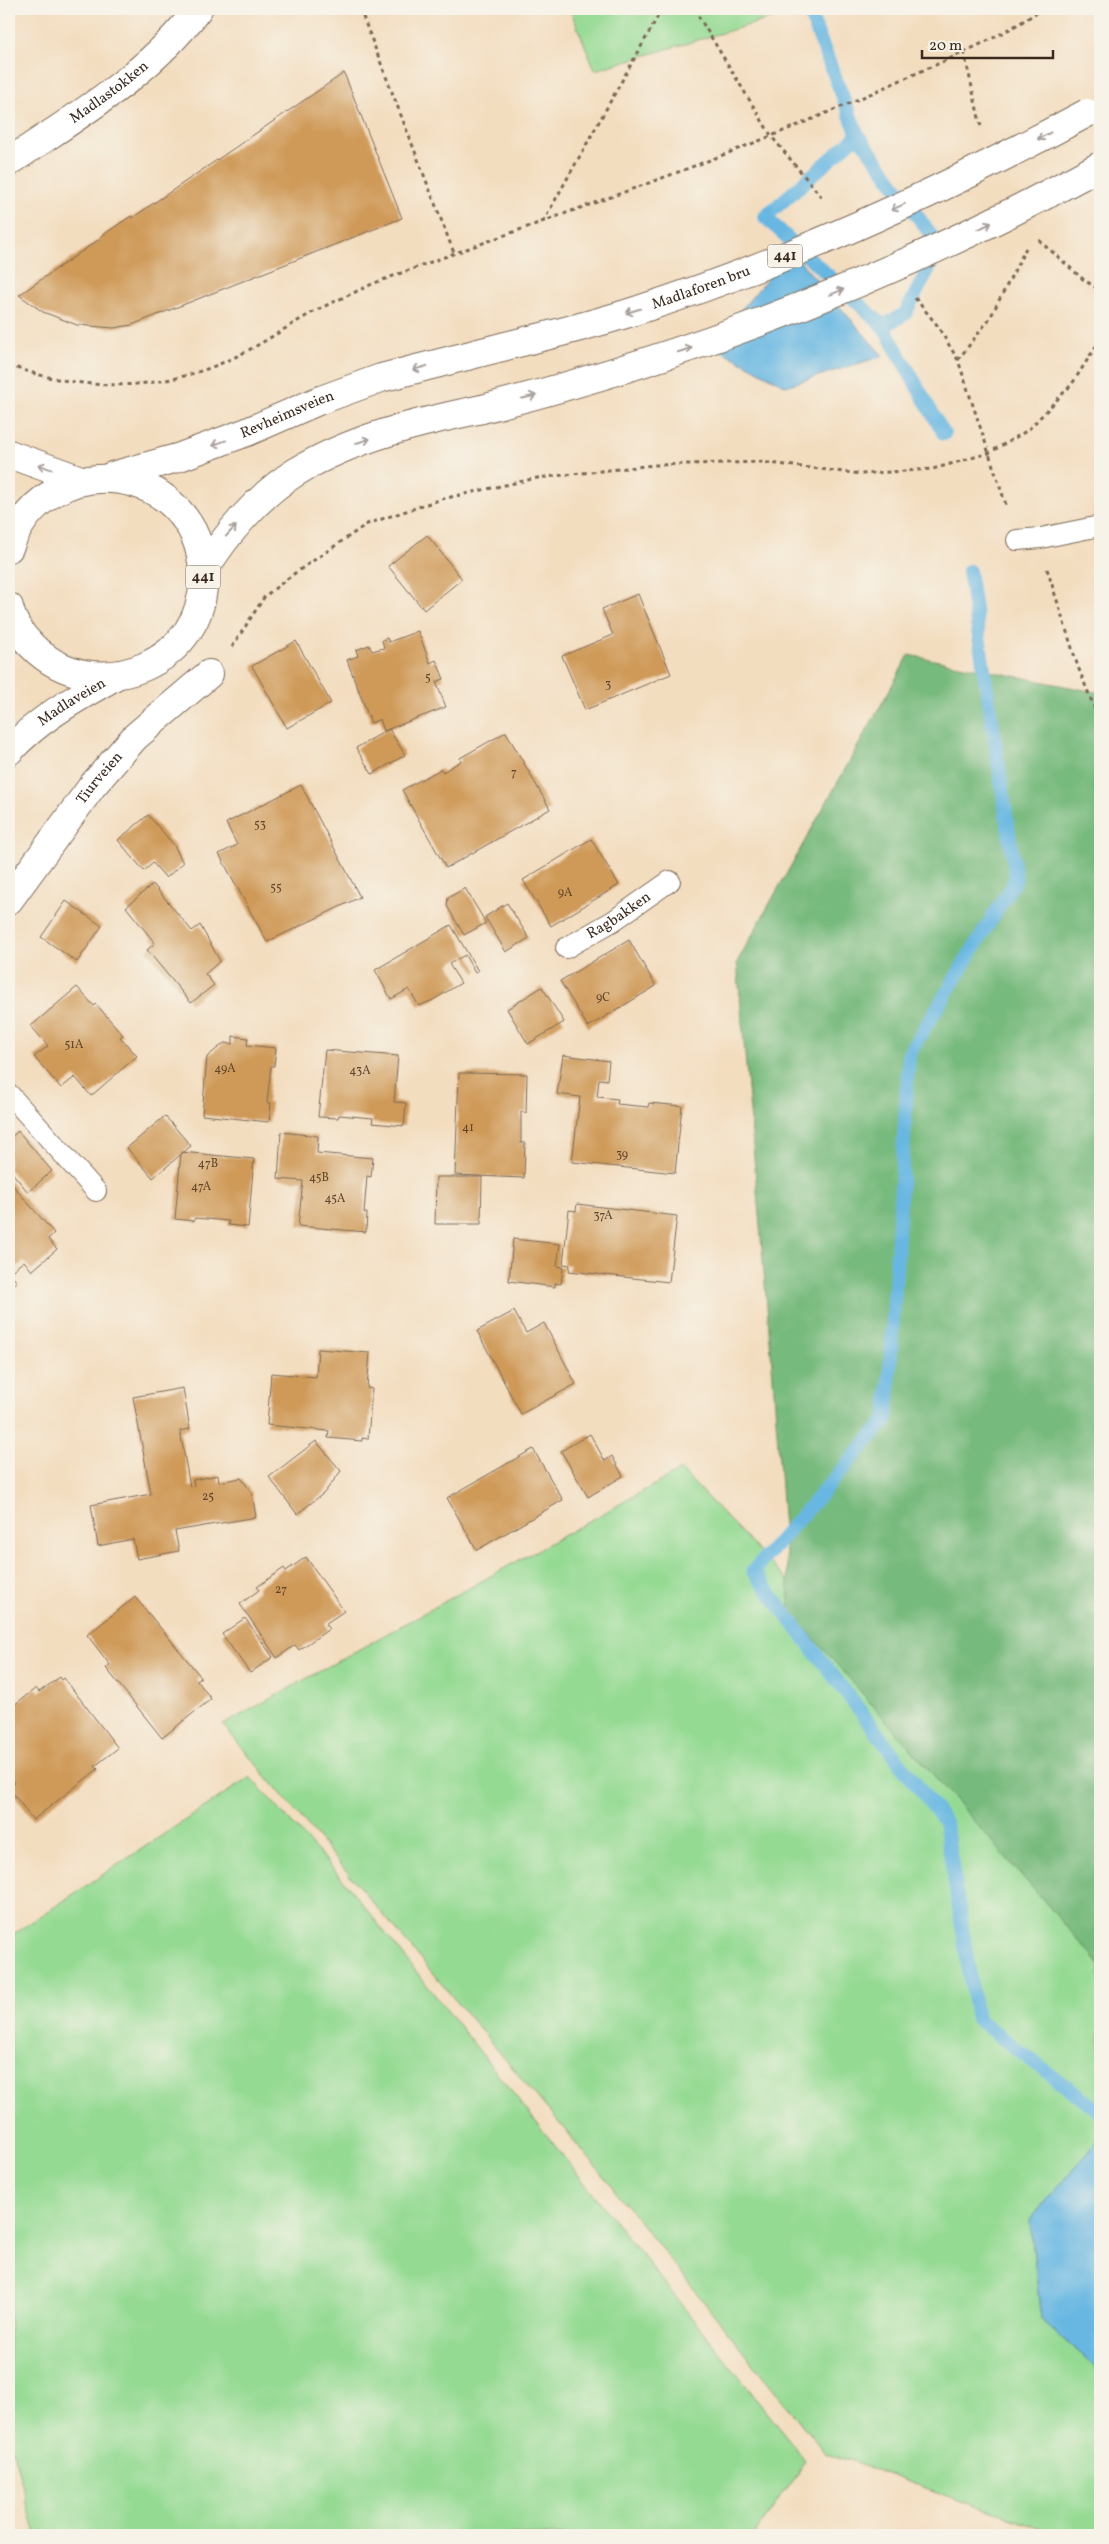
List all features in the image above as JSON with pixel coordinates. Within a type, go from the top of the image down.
[{"type":"main road","name":"Madlastokken","points":[[9,162],[121,86],[184,28],[198,9]]},
{"type":"main road","name":"Madlaforen bru","points":[[467,356],[633,312],[773,261],[1001,159],[1094,110]]},
{"type":"main road","name":"441","points":[[203,572],[222,540],[254,507],[295,472],[354,444],[428,420],[482,409],[568,387],[713,341],[790,312],[912,261],[1035,202],[1100,166]]},
{"type":"main road","name":"Revheimsveien","points":[[108,477],[185,455],[246,432],[318,401],[382,378],[467,356]]},
{"type":"main road","points":[[9,454],[80,480]]},
{"type":"main road","name":"441","points":[[9,548],[16,530],[32,507],[54,490],[80,480],[108,477],[137,483],[154,492],[183,517],[197,543],[203,572],[200,601],[189,629],[170,652],[144,668],[115,676],[89,676],[63,669],[41,655],[23,636],[9,612]]},
{"type":"main road","name":"Tiurveien","points":[[9,900],[93,786],[135,736],[209,674]]},
{"type":"main road","name":"Madlaveien","points":[[9,751],[24,735],[64,705],[115,676]]},
{"type":"lane","points":[[1018,540],[1041,538],[1100,526]]},
{"type":"lane","name":"Ragbakken","points":[[566,948],[613,921],[670,881]]},
{"type":"lane","points":[[9,1094],[96,1192]]},
{"type":"path","points":[[360,9],[454,253]]},
{"type":"path","points":[[543,222],[662,9]]},
{"type":"path","points":[[694,9],[772,137],[819,195]]},
{"type":"path","points":[[9,365],[65,382],[106,386],[152,382],[194,374],[240,355],[318,310],[372,284],[772,137],[964,52],[1027,19],[1042,9]]},
{"type":"path","points":[[958,360],[990,318],[1028,243]]},
{"type":"path","points":[[912,295],[937,325],[958,360],[1018,540]]},
{"type":"path","points":[[209,674],[240,636],[265,596],[367,524],[442,499],[537,478],[654,465],[761,462],[860,474],[933,469],[989,453],[1028,430],[1072,384],[1100,340]]},
{"type":"path","points":[[1041,538],[1047,573],[1078,667],[1100,722]]},
{"type":"green space","points":[[570,9],[804,9],[595,70]]},
{"type":"green space","points":[[909,655],[1100,693],[1100,1965],[790,1611],[772,1364],[737,962]]},
{"type":"green space","points":[[681,1470],[1100,1906],[1100,2138],[1030,2220],[1041,2319],[1100,2372],[1100,2535],[1058,2535],[824,2452],[592,2162],[223,1725]]},
{"type":"green space","points":[[250,1777],[340,1876],[806,2461],[754,2535],[36,2535],[9,2437],[9,1937]]},
{"type":"water","points":[[791,251],[883,356],[786,386],[711,345]]},
{"type":"water","points":[[1100,2138],[1100,2372],[1041,2319],[1030,2220]]},
{"type":"building","points":[[344,73],[402,218],[132,325],[114,328],[77,325],[43,312],[19,295],[100,237],[131,216],[132,218]]},
{"type":"building","points":[[427,535],[462,579],[424,610],[388,566]]},
{"type":"building","points":[[638,594],[671,674],[585,710],[562,656],[613,635],[602,609]]},
{"type":"building","points":[[418,631],[430,663],[436,660],[444,679],[436,682],[446,707],[384,731],[380,719],[371,723],[347,660],[358,656],[356,650],[369,645],[372,651],[384,648],[382,640],[387,638],[389,642]]},
{"type":"building","points":[[296,641],[331,703],[287,728],[252,666]]},
{"type":"building","points":[[389,729],[405,755],[372,774],[356,748]]},
{"type":"building","points":[[506,732],[550,809],[446,868],[402,790],[441,769],[443,772],[461,761],[460,758]]},
{"type":"building","points":[[301,785],[360,897],[267,942],[219,854],[237,845],[226,823]]},
{"type":"building","points":[[148,815],[174,845],[183,863],[166,878],[153,863],[144,871],[118,840]]},
{"type":"building","points":[[591,839],[619,885],[551,926],[523,880]]},
{"type":"building","points":[[153,884],[192,931],[200,925],[220,961],[205,974],[214,985],[191,1003],[147,950],[155,943],[126,907]]},
{"type":"building","points":[[465,888],[486,923],[464,935],[447,906],[448,898]]},
{"type":"building","points":[[66,901],[102,926],[77,962],[41,937]]},
{"type":"building","points":[[507,903],[529,938],[506,952],[485,917]]},
{"type":"building","points":[[451,925],[478,971],[475,973],[465,955],[449,964],[461,983],[433,1000],[419,1006],[409,989],[391,999],[375,970]]},
{"type":"building","points":[[629,940],[656,986],[588,1027],[560,981]]},
{"type":"building","points":[[77,987],[94,1006],[96,1004],[123,1035],[120,1037],[137,1056],[91,1096],[75,1077],[61,1088],[34,1057],[48,1046],[31,1026]]},
{"type":"building","points":[[542,987],[564,1022],[528,1044],[507,1009]]},
{"type":"building","points":[[233,1036],[248,1038],[247,1045],[276,1048],[274,1066],[271,1066],[267,1103],[271,1103],[269,1122],[202,1115],[207,1057],[224,1043],[233,1044]]},
{"type":"building","points":[[325,1050],[398,1056],[394,1102],[406,1103],[404,1126],[372,1123],[373,1118],[339,1115],[338,1118],[318,1117]]},
{"type":"building","points":[[563,1055],[609,1061],[607,1080],[599,1079],[597,1097],[618,1099],[617,1104],[648,1107],[649,1103],[682,1106],[675,1173],[572,1162],[580,1097],[557,1094]]},
{"type":"building","points":[[459,1073],[527,1074],[526,1113],[521,1112],[521,1143],[525,1143],[524,1178],[455,1175]]},
{"type":"building","points":[[165,1116],[191,1146],[153,1178],[127,1148]]},
{"type":"building","points":[[18,1131],[52,1171],[28,1192],[9,1169],[9,1139]]},
{"type":"building","points":[[281,1132],[318,1136],[317,1153],[373,1158],[371,1177],[367,1176],[364,1213],[367,1213],[366,1232],[298,1226],[303,1181],[278,1179]]},
{"type":"building","points":[[181,1152],[254,1159],[248,1227],[228,1225],[229,1221],[195,1218],[194,1221],[175,1219]]},
{"type":"building","points":[[436,1177],[482,1177],[481,1224],[435,1224]]},
{"type":"building","points":[[9,1181],[54,1233],[48,1239],[57,1249],[32,1271],[24,1261],[9,1273]]},
{"type":"building","points":[[577,1204],[677,1216],[669,1282],[569,1271],[570,1265],[563,1264],[569,1210],[576,1211]]},
{"type":"building","points":[[513,1239],[560,1244],[557,1266],[563,1267],[561,1284],[555,1283],[555,1287],[509,1281]]},
{"type":"building","points":[[9,1273],[17,1282],[9,1289]]},
{"type":"building","points":[[514,1311],[526,1333],[544,1323],[576,1384],[521,1414],[477,1331]]},
{"type":"building","points":[[318,1349],[370,1353],[367,1388],[372,1389],[368,1439],[362,1438],[362,1441],[328,1438],[329,1431],[267,1425],[271,1373],[316,1377]]},
{"type":"building","points":[[183,1388],[190,1429],[180,1431],[190,1487],[194,1486],[193,1480],[218,1475],[219,1482],[241,1478],[252,1493],[256,1517],[175,1531],[179,1551],[137,1559],[133,1539],[98,1546],[91,1505],[151,1494],[133,1397]]},
{"type":"building","points":[[590,1434],[605,1461],[612,1456],[623,1476],[588,1497],[561,1451]]},
{"type":"building","points":[[316,1441],[341,1471],[324,1493],[297,1514],[269,1477]]},
{"type":"building","points":[[533,1449],[563,1500],[477,1550],[447,1498]]},
{"type":"building","points":[[306,1557],[344,1611],[325,1624],[329,1629],[299,1650],[295,1645],[277,1658],[240,1604],[259,1590],[257,1587],[284,1568],[286,1571]]},
{"type":"building","points":[[135,1597],[201,1677],[197,1680],[211,1699],[162,1738],[106,1668],[110,1665],[87,1635]]},
{"type":"building","points":[[245,1618],[273,1657],[250,1673],[222,1634]]},
{"type":"building","points":[[60,1677],[62,1680],[64,1678],[118,1748],[95,1766],[98,1769],[33,1820],[9,1788],[15,1783],[9,1775],[9,1709],[36,1688],[39,1692]]},
{"type":"waterway","points":[[808,9],[858,135],[940,247],[905,314],[883,326]]},
{"type":"waterway","points":[[858,135],[765,217],[883,326],[944,434]]},
{"type":"waterway","points":[[969,571],[1016,879],[909,1054],[887,1419],[753,1571],[945,1822],[977,2019],[1100,2112]]}]
